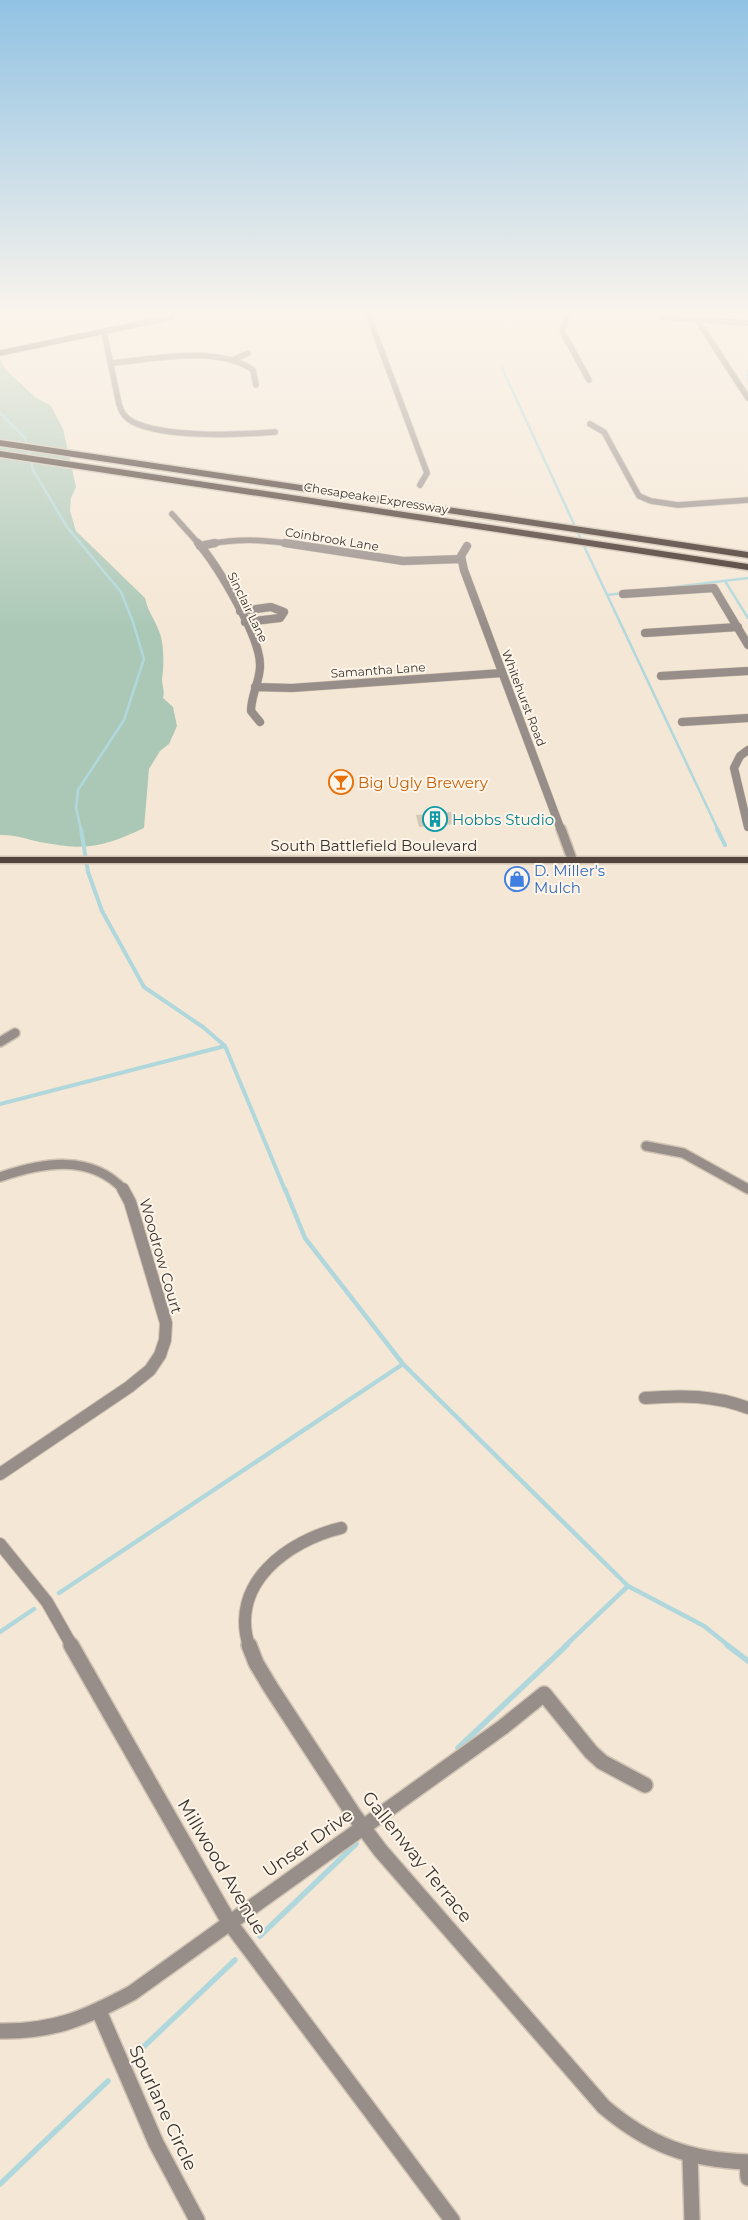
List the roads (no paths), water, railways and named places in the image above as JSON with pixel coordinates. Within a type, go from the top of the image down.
[{"type":"highway","name":"Chesapeake Expressway","points":[[1,443],[748,555]]},
{"type":"highway","name":"Chesapeake Expressway","points":[[0,454],[748,567]]},
{"type":"main road","name":"South Battlefield Boulevard","points":[[0,860],[748,860]]},
{"type":"street","points":[[130,421],[155,428],[189,432],[240,434],[275,432]]},
{"type":"street","points":[[407,421],[427,473],[420,485]]},
{"type":"street","points":[[590,424],[604,432],[639,496],[648,501],[671,505],[748,500]]},
{"type":"street","name":"Sinclair Lane","points":[[172,514],[200,546],[229,589],[257,646],[260,666],[251,711],[260,722]]},
{"type":"street","name":"Coinbrook Lane","points":[[200,546],[240,539],[258,539],[403,561],[460,560]]},
{"type":"street","points":[[460,560],[461,554],[467,546]]},
{"type":"street","name":"Whitehurst Road","points":[[460,560],[572,860]]},
{"type":"street","points":[[623,594],[714,588],[748,645]]},
{"type":"street","points":[[240,611],[271,607],[284,612],[280,618],[245,622]]},
{"type":"street","points":[[645,633],[738,627]]},
{"type":"street","points":[[661,676],[748,671]]},
{"type":"street","name":"Samantha Lane","points":[[255,686],[292,688],[502,673]]},
{"type":"street","points":[[682,722],[748,718]]},
{"type":"street","points":[[748,750],[740,756],[734,768],[748,827]]},
{"type":"street","points":[[0,1042],[15,1033]]},
{"type":"street","points":[[646,1146],[683,1152],[748,1189]]},
{"type":"street","name":"Woodrow Court","points":[[0,1177],[37,1166],[61,1163],[95,1169],[122,1186],[130,1202],[166,1322],[165,1340],[160,1355],[150,1370],[129,1387],[0,1474]]},
{"type":"street","points":[[645,1398],[677,1395],[710,1398],[748,1408]]},
{"type":"street","name":"Gallenway Terrace","points":[[341,1528],[320,1532],[291,1546],[272,1562],[252,1590],[246,1620],[247,1639],[253,1656],[282,1704],[363,1828],[604,2107],[624,2125],[646,2139],[681,2154],[748,2167]]},
{"type":"street","name":"Millwood Avenue","points":[[0,1544],[47,1602],[228,1922],[452,2220]]},
{"type":"street","name":"Unser Drive","points":[[0,2030],[30,2031],[67,2023],[99,2011],[132,1993],[228,1922],[503,1727],[544,1694],[591,1752],[602,1762],[645,1785]]},
{"type":"street","name":"Spurlane Circle","points":[[99,2011],[138,2108],[174,2181],[197,2220]]},
{"type":"street","points":[[690,2156],[692,2220]]},
{"type":"waterway","points":[[8,421],[25,438],[33,470],[67,527],[121,592],[133,622],[144,659],[124,720],[78,790],[76,808],[81,830]]},
{"type":"waterway","points":[[526,421],[574,524]]},
{"type":"waterway","points":[[578,533],[580,537]]},
{"type":"waterway","points":[[584,546],[607,595]]},
{"type":"waterway","points":[[666,588],[748,578]]},
{"type":"waterway","points":[[725,581],[748,618]]},
{"type":"waterway","points":[[607,595],[624,593]]},
{"type":"waterway","points":[[607,595],[718,830]]},
{"type":"waterway","points":[[81,829],[88,872],[102,911],[144,987],[203,1027],[225,1046]]},
{"type":"waterway","points":[[717,829],[725,845]]},
{"type":"waterway","points":[[0,1104],[225,1046]]},
{"type":"waterway","points":[[225,1046],[285,1190]]},
{"type":"waterway","points":[[285,1189],[305,1238],[403,1364]]},
{"type":"waterway","points":[[59,1593],[403,1364]]},
{"type":"waterway","points":[[403,1364],[628,1586]]},
{"type":"waterway","points":[[565,1646],[628,1586]]},
{"type":"waterway","points":[[628,1586],[704,1626],[729,1646]]},
{"type":"waterway","points":[[0,1632],[34,1609]]},
{"type":"waterway","points":[[458,1748],[567,1645]]},
{"type":"waterway","points":[[727,1645],[748,1661]]},
{"type":"waterway","points":[[260,1936],[356,1844]]},
{"type":"waterway","points":[[136,2054],[235,1960]]},
{"type":"waterway","points":[[0,2184],[108,2081]]},
{"type":"place","name":"Big Ugly Brewery","points":[[341,782]]},
{"type":"place","name":"Hobbs Studio","points":[[435,819]]},
{"type":"place","name":"D. Miller's Mulch","points":[[517,879]]}]
